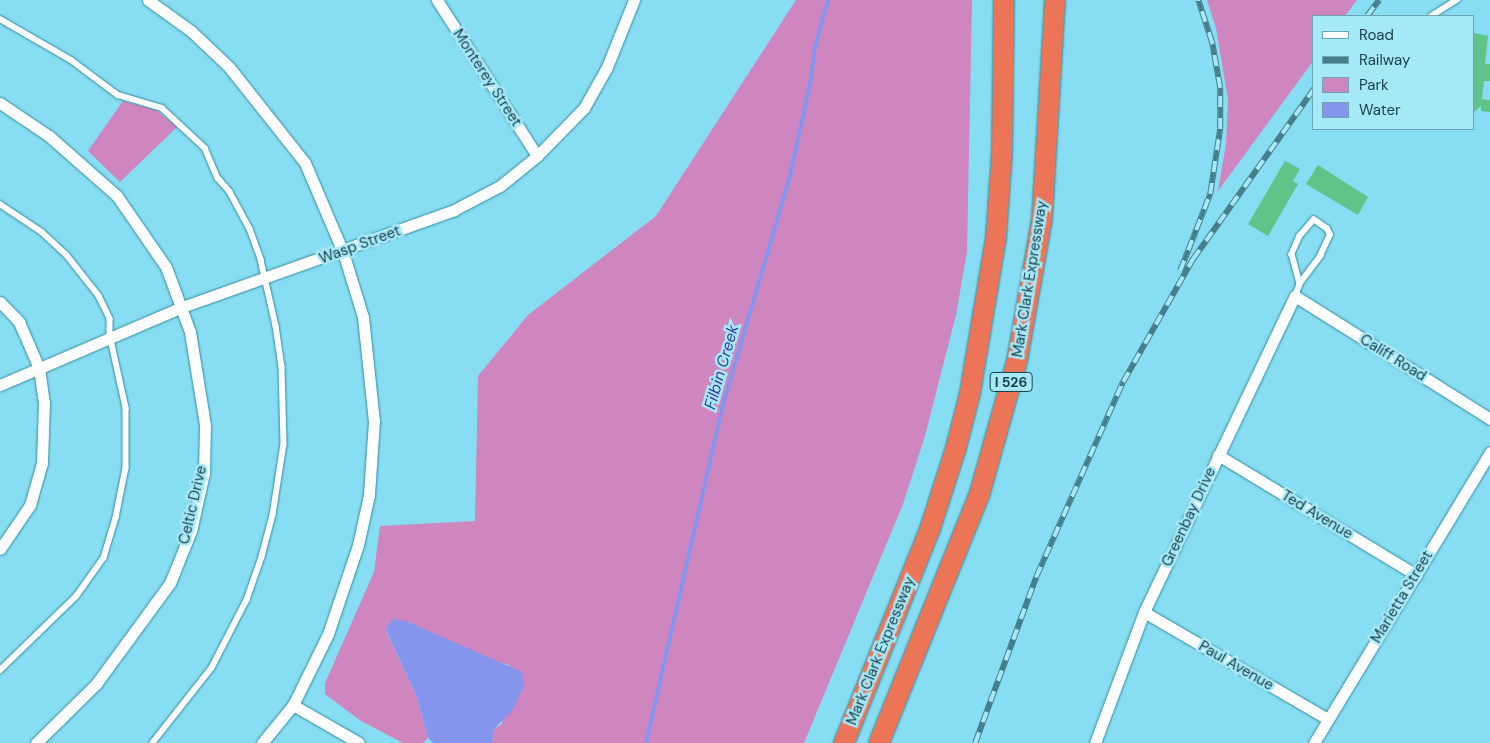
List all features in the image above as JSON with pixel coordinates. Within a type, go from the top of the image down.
[{"type":"highway","name":"Mark Clark Expressway","points":[[844,743],[930,529],[956,448],[970,393],[996,238],[1002,153],[1004,0]]},
{"type":"highway","name":"Mark Clark Expressway","points":[[879,743],[978,496],[1017,362],[1042,219],[1055,0]]},
{"type":"street","points":[[148,0],[204,43],[229,67],[305,163],[343,252],[363,317],[374,421],[368,495],[358,546],[328,634],[293,705],[262,743]]},
{"type":"street","name":"Monterey Street","points":[[437,0],[537,156]]},
{"type":"street","name":"Wasp Street","points":[[0,385],[110,335],[182,307],[343,252],[454,210],[500,186],[537,156],[584,108],[607,67],[634,0]]},
{"type":"street","name":"Celtic Drive","points":[[0,103],[56,142],[117,196],[166,267],[182,307],[200,378],[205,425],[204,473],[191,531],[170,582],[147,617],[96,684],[36,743]]},
{"type":"street","name":"Califf Road","points":[[1295,296],[1490,419]]},
{"type":"street","name":"Greenbay Drive","points":[[1095,743],[1144,612],[1295,296]]},
{"type":"street","points":[[0,302],[19,322],[39,368],[44,402],[42,463],[30,505],[0,549]]},
{"type":"street","name":"Marietta Street","points":[[1314,743],[1490,452]]},
{"type":"street","name":"Ted Avenue","points":[[1218,455],[1416,575]]},
{"type":"street","name":"Paul Avenue","points":[[1144,612],[1328,719]]},
{"type":"street","points":[[293,705],[359,743]]},
{"type":"lane","points":[[1433,15],[1457,0]]},
{"type":"lane","points":[[0,19],[71,60],[118,95],[162,108],[183,124],[205,148],[218,178],[241,210],[262,260],[279,342],[284,407],[284,444],[273,515],[250,592],[227,642],[193,697],[153,743]]},
{"type":"lane","points":[[0,204],[42,232],[66,254],[99,296],[110,319],[110,335],[126,408],[126,468],[116,518],[104,558],[77,596],[0,671]]},
{"type":"lane","points":[[1295,296],[1300,283],[1320,256],[1330,235],[1328,228],[1314,220],[1300,236],[1292,254],[1300,283]]},
{"type":"green space","points":[[796,0],[972,0],[967,252],[956,315],[925,436],[903,504],[804,743],[492,743],[494,729],[502,724],[509,665],[386,631],[417,697],[428,738],[423,743],[403,743],[361,721],[325,694],[325,683],[374,572],[380,526],[475,521],[478,376],[528,315],[656,216]]},
{"type":"green space","points":[[1207,0],[1357,0],[1346,15],[1312,15],[1312,63],[1218,191],[1226,144],[1228,99],[1216,28]]},
{"type":"green space","points":[[123,101],[156,110],[177,127],[120,182],[88,151]]},
{"type":"water","points":[[392,619],[406,621],[522,672],[524,686],[512,711],[494,729],[492,743],[433,743],[428,738],[417,697],[386,630]]},
{"type":"building","points":[[1475,33],[1488,36],[1485,64],[1490,64],[1490,81],[1484,81],[1482,99],[1490,100],[1490,112],[1481,111],[1481,106],[1475,111]]},
{"type":"building","points":[[1285,161],[1300,169],[1293,181],[1298,184],[1268,236],[1248,224]]},
{"type":"building","points":[[1318,165],[1368,197],[1358,215],[1306,184]]},
{"type":"waterway","name":"Filbin Creek","points":[[646,743],[723,405],[789,180],[811,79],[815,47],[828,0]]},
{"type":"railway","points":[[1180,271],[1210,194],[1220,129],[1220,88],[1212,43],[1198,0]]},
{"type":"railway","points":[[1368,15],[1379,0]]},
{"type":"railway","points":[[975,743],[1036,577],[1123,382],[1193,259],[1312,92]]}]
